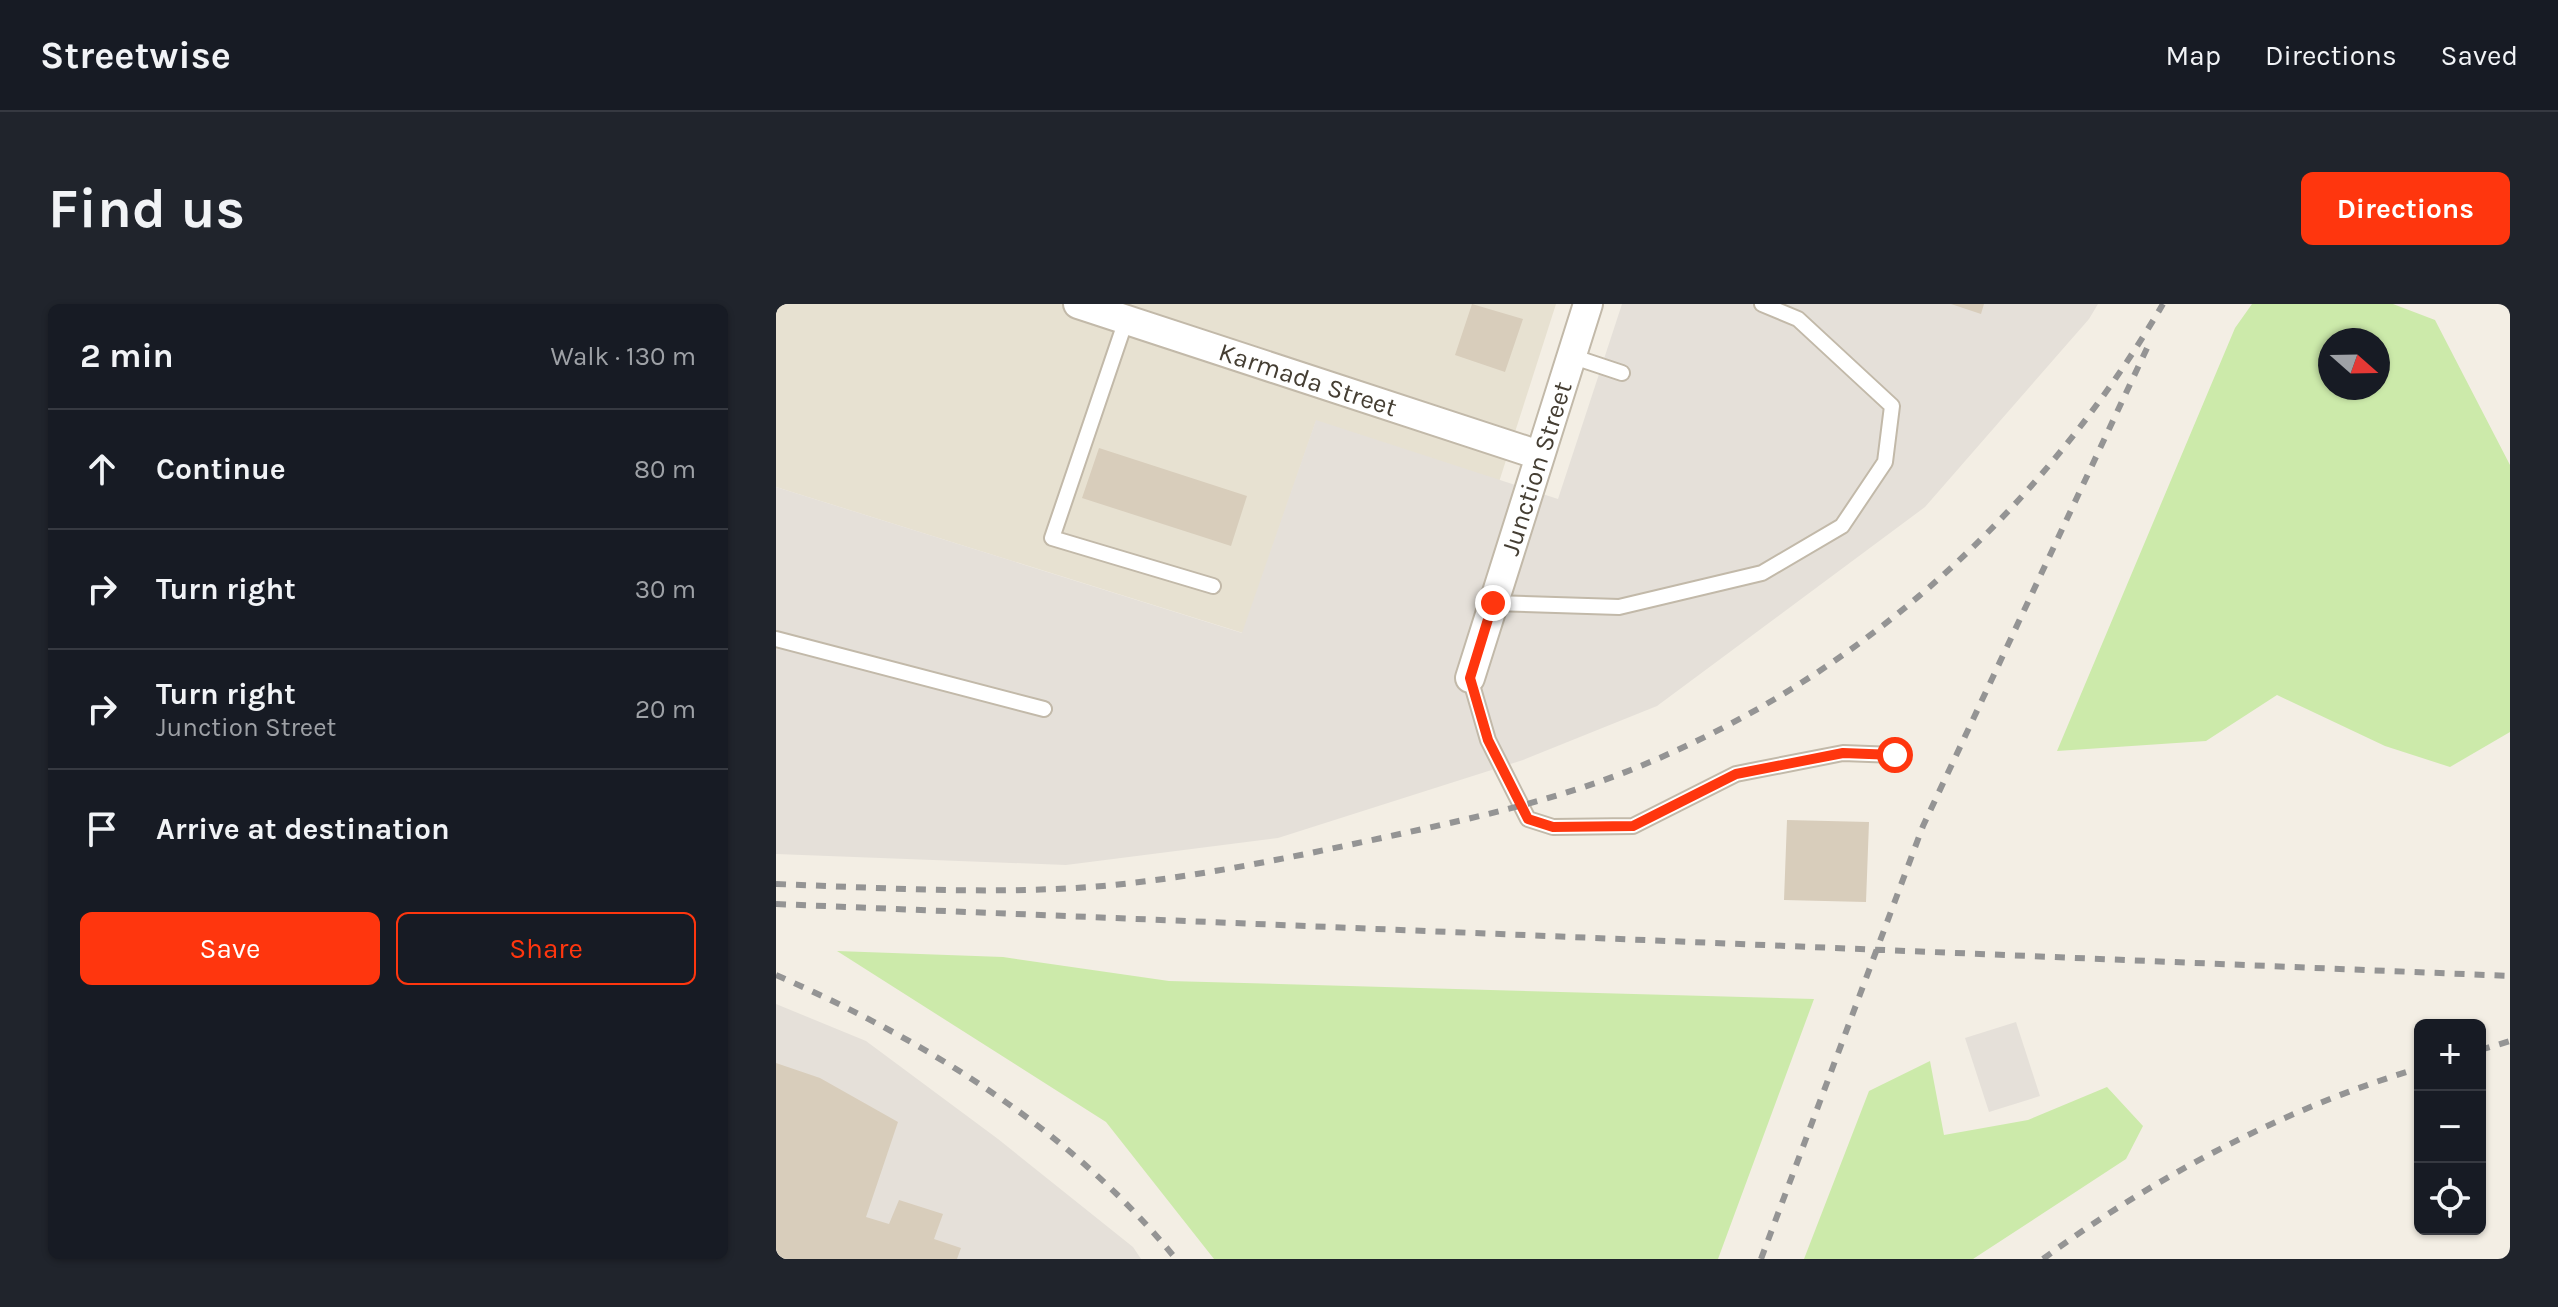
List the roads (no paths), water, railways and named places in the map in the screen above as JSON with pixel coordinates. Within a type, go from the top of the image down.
[{"type":"street","name":"Karmada Street","points":[[1078,304],[1117,313],[1539,455]]},
{"type":"street","name":"Junction Street","points":[[1470,678],[1588,304]]},
{"type":"lane","points":[[1493,603],[1619,607],[1762,573],[1842,526],[1885,462],[1892,406],[1798,319],[1762,304]]},
{"type":"lane","points":[[1117,313],[1052,538],[1213,586]]},
{"type":"lane","points":[[1571,356],[1622,373]]},
{"type":"lane","points":[[776,639],[1044,709]]},
{"type":"lane","points":[[1470,678],[1488,740],[1528,819],[1553,827],[1633,826],[1736,774],[1843,753],[1895,755]]},
{"type":"railway","points":[[776,884],[1021,890],[1103,886],[1175,877],[1281,859],[1480,816],[1573,791],[1633,769],[1715,732],[1794,688],[1867,637],[1937,581],[2001,519],[2060,452],[2114,380],[2163,304]]},
{"type":"railway","points":[[1761,1259],[1923,826],[2148,346]]},
{"type":"railway","points":[[776,904],[2510,976]]},
{"type":"railway","points":[[776,975],[887,1029],[993,1093],[1090,1169],[1135,1212],[1176,1259]]},
{"type":"railway","points":[[2486,1048],[2510,1041]]},
{"type":"railway","points":[[2043,1259],[2130,1200],[2223,1147],[2321,1103],[2414,1070]]}]
